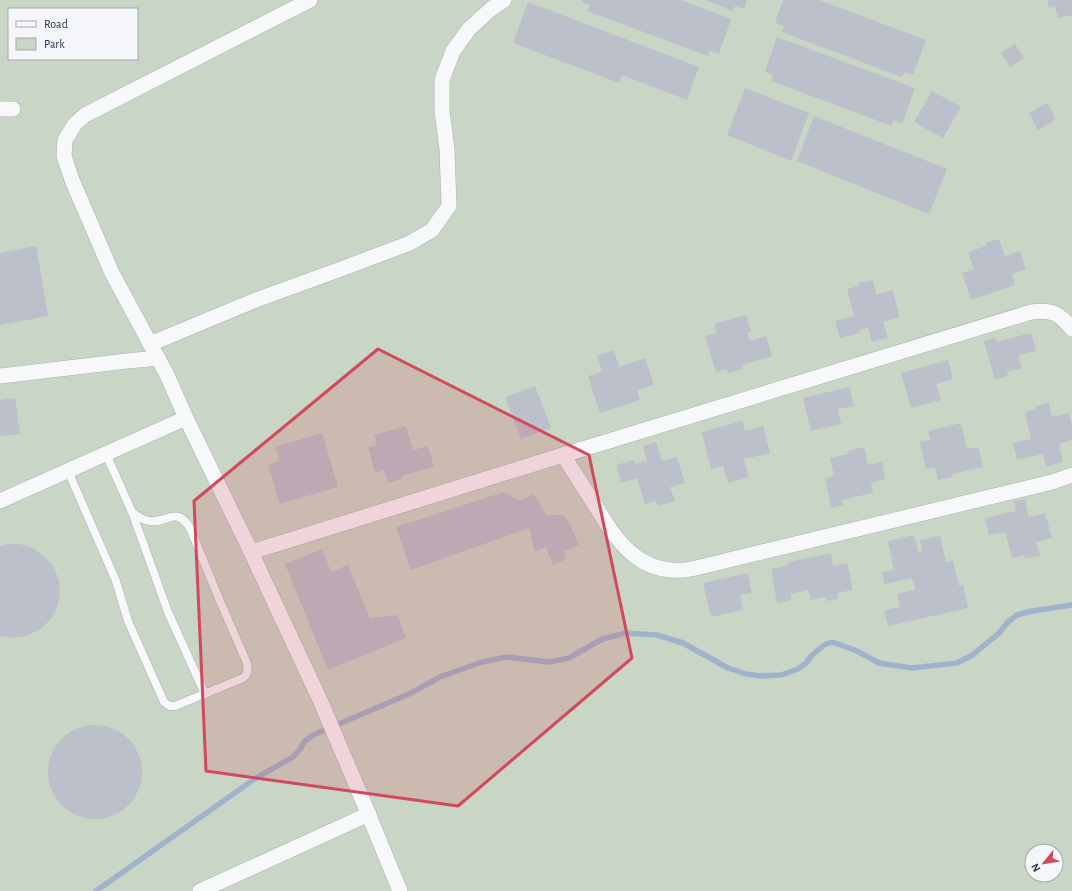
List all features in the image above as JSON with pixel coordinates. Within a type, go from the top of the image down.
[{"type":"street","points":[[310,0],[85,115],[74,124],[65,140],[64,156],[72,180],[112,274],[158,358],[320,700],[400,891]]},
{"type":"street","points":[[150,344],[256,300],[410,243],[432,230],[449,206],[447,148],[442,111],[442,80],[453,51],[469,29],[491,9],[504,0]]},
{"type":"street","points":[[251,552],[1031,312],[1042,310],[1051,312],[1063,318],[1072,329]]},
{"type":"street","points":[[0,376],[120,361],[158,358]]},
{"type":"street","points":[[0,501],[186,418]]},
{"type":"street","points":[[563,455],[610,529],[627,550],[648,564],[671,570],[696,568],[1072,476]]},
{"type":"street","points":[[200,891],[368,814]]},
{"type":"lane","points":[[106,454],[132,512],[168,612],[205,694]]},
{"type":"lane","points":[[68,471],[116,581],[128,621],[163,700],[170,706],[175,706],[243,678],[248,671],[246,663],[188,524],[182,518],[175,517],[156,521],[147,521],[132,512]]},
{"type":"highlighted area","points":[[378,349],[589,455],[632,658],[458,806],[206,771],[194,501]]},
{"type":"green space","points":[[0,0],[1072,0],[1072,891],[0,891]]},
{"type":"building","points":[[582,0],[681,0],[731,19],[719,54],[710,51],[708,56],[587,11],[590,5],[581,2]]},
{"type":"building","points":[[705,0],[747,0],[744,9],[735,6],[733,11]]},
{"type":"building","points":[[783,0],[819,0],[926,40],[913,75],[904,72],[902,77],[782,32],[784,26],[775,23]]},
{"type":"building","points":[[1047,0],[1072,0],[1072,15],[1058,18],[1055,7],[1049,8]]},
{"type":"building","points":[[528,2],[699,67],[687,100],[622,75],[619,83],[513,43]]},
{"type":"building","points":[[777,37],[915,88],[902,124],[893,120],[892,126],[771,81],[773,75],[765,71]]},
{"type":"building","points":[[1015,44],[1024,58],[1010,67],[1001,53]]},
{"type":"building","points":[[745,88],[809,113],[791,161],[727,135]]},
{"type":"building","points":[[932,91],[961,107],[943,138],[914,122]]},
{"type":"building","points":[[1047,103],[1056,119],[1038,130],[1029,113]]},
{"type":"building","points":[[814,116],[947,169],[929,214],[797,161]]},
{"type":"building","points":[[999,239],[1005,256],[1020,251],[1026,269],[1012,274],[1015,285],[971,300],[962,273],[974,269],[968,252],[986,246],[985,243]]},
{"type":"building","points":[[36,246],[48,316],[0,325],[0,253]]},
{"type":"building","points":[[873,280],[876,295],[893,290],[899,317],[883,322],[888,338],[872,342],[868,328],[859,330],[860,333],[840,338],[835,321],[854,316],[847,289],[859,286],[858,283]]},
{"type":"building","points":[[746,315],[751,331],[747,333],[750,341],[766,336],[772,356],[742,365],[743,369],[728,373],[727,369],[716,372],[705,336],[717,333],[714,324]]},
{"type":"building","points":[[1031,333],[1036,351],[1018,355],[1022,368],[1006,372],[1008,376],[995,380],[984,341],[995,338],[996,342]]},
{"type":"building","points":[[614,350],[619,367],[645,358],[654,385],[637,390],[640,400],[600,413],[588,376],[602,372],[597,356]]},
{"type":"building","points":[[948,360],[953,379],[936,384],[941,400],[911,408],[901,373]]},
{"type":"building","points":[[535,386],[551,428],[521,439],[505,397]]},
{"type":"building","points":[[849,387],[854,406],[838,409],[841,424],[811,431],[803,398]]},
{"type":"building","points":[[15,398],[20,434],[0,436],[0,400]]},
{"type":"building","points":[[1049,403],[1052,417],[1069,413],[1072,427],[1072,440],[1059,444],[1063,462],[1046,467],[1043,454],[1017,460],[1013,443],[1031,439],[1025,412],[1036,409],[1036,406]]},
{"type":"building","points":[[742,421],[745,431],[763,426],[770,453],[744,459],[749,477],[728,483],[723,466],[711,469],[702,432]]},
{"type":"building","points":[[961,423],[967,449],[978,447],[983,467],[952,474],[952,477],[938,480],[935,467],[926,469],[920,442],[930,440],[928,431]]},
{"type":"building","points":[[406,426],[413,450],[428,446],[434,467],[401,476],[402,479],[388,483],[384,470],[375,473],[368,447],[377,445],[374,435]]},
{"type":"building","points":[[322,433],[338,487],[280,504],[268,465],[280,461],[275,447]]},
{"type":"building","points":[[656,442],[662,461],[677,457],[685,483],[670,487],[675,501],[658,506],[656,501],[645,504],[637,478],[621,483],[616,465],[634,460],[635,464],[647,461],[643,446]]},
{"type":"building","points":[[864,447],[868,465],[882,462],[885,479],[871,483],[873,493],[841,500],[843,505],[831,508],[825,478],[834,476],[830,458],[848,454],[847,451]]},
{"type":"building","points":[[504,492],[520,501],[533,494],[547,515],[564,515],[579,545],[564,551],[566,559],[553,565],[546,547],[535,552],[529,528],[411,570],[396,527]]},
{"type":"building","points":[[1025,499],[1029,517],[1045,513],[1052,538],[1036,542],[1040,556],[1025,559],[1024,555],[1012,558],[1005,532],[989,535],[985,518],[1016,511],[1014,501]]},
{"type":"building","points":[[914,535],[918,552],[922,551],[920,540],[940,536],[946,562],[953,561],[959,586],[963,585],[968,608],[888,626],[884,610],[900,607],[897,594],[915,590],[912,578],[884,584],[882,572],[894,570],[888,541]]},
{"type":"building","points":[[20,544],[32,548],[44,556],[53,566],[59,580],[60,594],[57,608],[50,620],[39,630],[26,636],[13,638],[0,636],[0,546]]},
{"type":"building","points":[[322,549],[331,572],[348,565],[370,618],[397,615],[406,638],[328,670],[285,564]]},
{"type":"building","points":[[831,553],[833,566],[847,563],[853,590],[837,593],[838,599],[827,601],[826,597],[811,600],[808,590],[791,594],[791,600],[777,603],[771,569],[785,566],[789,562]]},
{"type":"building","points":[[748,573],[752,593],[740,595],[743,610],[711,617],[703,583]]},
{"type":"building","points":[[95,725],[113,729],[128,739],[138,754],[142,772],[138,790],[128,805],[113,815],[95,819],[77,815],[62,805],[52,790],[48,772],[52,754],[62,739],[77,729]]},
{"type":"waterway","points":[[96,891],[256,778],[293,757],[304,742],[313,735],[409,694],[440,677],[482,662],[507,657],[549,662],[569,658],[602,639],[626,633],[657,635],[683,643],[728,668],[746,674],[761,676],[781,675],[798,669],[824,645],[832,642],[855,650],[879,663],[912,668],[957,663],[971,656],[999,633],[1008,622],[1017,615],[1032,611],[1072,605]]}]
